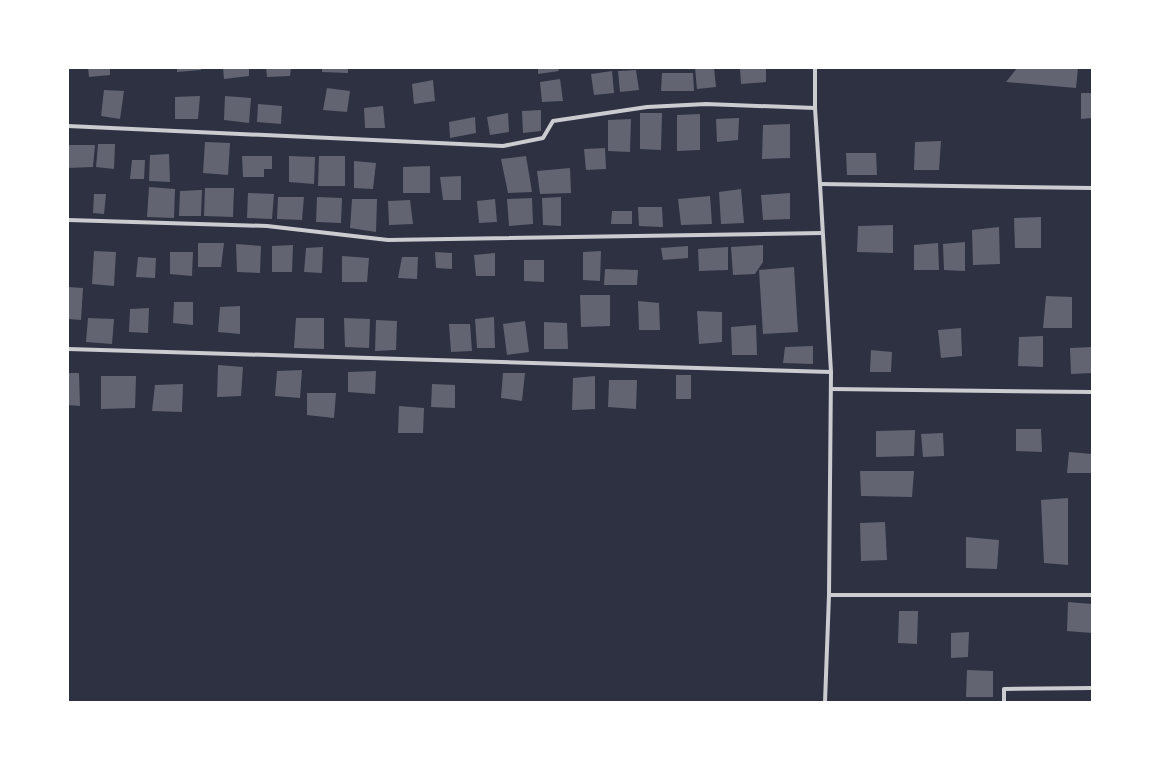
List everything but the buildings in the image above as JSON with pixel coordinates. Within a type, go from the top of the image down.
[{"type":"street","points":[[815,68],[815,108],[830,372],[829,595],[825,702]]},
{"type":"street","points":[[68,126],[503,146],[543,138],[553,121],[647,108],[706,104],[815,108]]},
{"type":"street","points":[[820,184],[1092,188]]},
{"type":"street","points":[[68,220],[267,226],[388,240],[822,233]]},
{"type":"street","points":[[68,349],[830,372]]},
{"type":"street","points":[[830,389],[1092,392]]},
{"type":"street","points":[[829,595],[1092,595]]},
{"type":"street","points":[[1004,702],[1004,689],[1092,688]]}]
